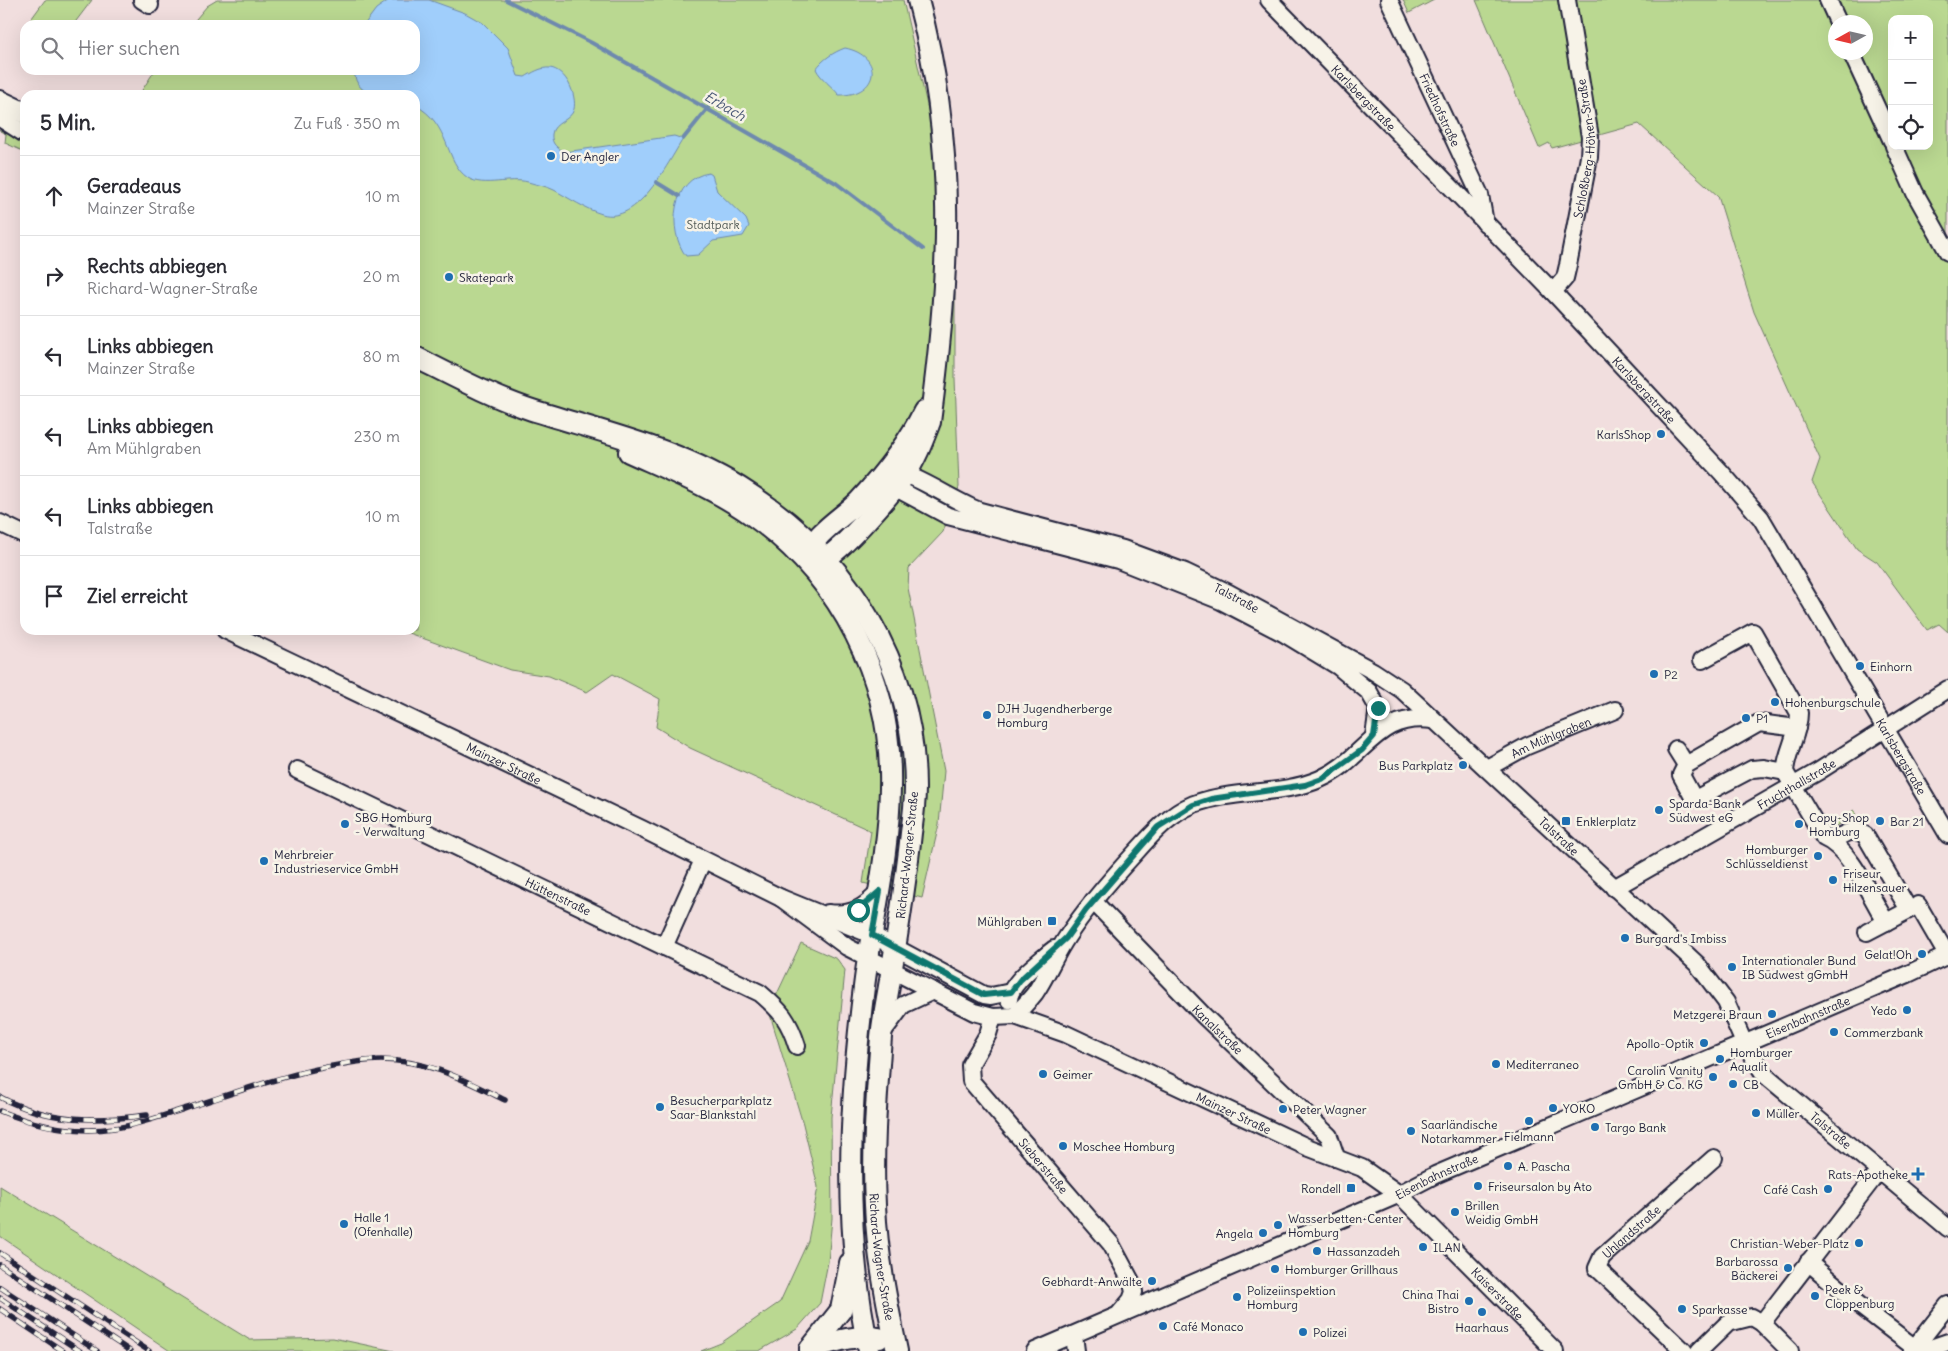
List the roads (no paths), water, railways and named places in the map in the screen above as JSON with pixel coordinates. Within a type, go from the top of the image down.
[{"type":"main road","points":[[420,359],[479,388],[684,476],[717,493],[814,554],[895,477],[934,389],[945,286],[947,183],[939,93],[931,49],[918,0]]},
{"type":"main road","points":[[0,101],[20,110]]},
{"type":"main road","name":"Richard-Wagner-Straße","points":[[814,554],[848,618],[874,678],[884,711],[889,744],[890,789],[880,891],[868,959],[851,1128],[850,1170],[854,1238],[870,1346]]},
{"type":"main road","name":"Richard-Wagner-Straße","points":[[814,554],[855,595],[872,624],[885,651],[907,715],[912,743],[915,790],[896,947],[882,1034],[875,1206],[890,1323],[900,1348]]},
{"type":"main road","points":[[808,1350],[841,1310],[854,1238]]},
{"type":"main road","points":[[808,1350],[870,1346],[900,1348]]},
{"type":"street","name":"Karlsbergstraße","points":[[1269,0],[1553,292],[1721,472],[1761,518],[1948,835]]},
{"type":"street","name":"Friedhofstraße","points":[[1388,0],[1480,195],[1485,223]]},
{"type":"street","name":"Schloßberg-Höhen-Straße","points":[[1553,292],[1565,278],[1589,157],[1588,115],[1567,0]]},
{"type":"street","points":[[1828,0],[1835,15]]},
{"type":"street","points":[[1855,60],[1888,133]]},
{"type":"street","points":[[0,118],[20,131]]},
{"type":"street","points":[[1896,150],[1943,233],[1948,252]]},
{"type":"street","name":"Talstraße","points":[[895,477],[980,511],[1123,548],[1185,572],[1229,593],[1373,671],[1415,701],[1433,720],[1697,964],[1716,986],[1744,1043],[1764,1074],[1948,1228]]},
{"type":"street","name":"Talstraße","points":[[895,477],[948,516],[1118,560],[1228,605],[1338,667],[1369,692],[1378,708],[1374,736]]},
{"type":"street","points":[[0,523],[20,533]]},
{"type":"street","points":[[1702,660],[1753,632],[1796,704],[1799,713],[1797,728],[1786,764],[1789,779],[1824,838],[1832,841],[1847,856],[1886,922]]},
{"type":"street","name":"Mainzer Straße","points":[[235,635],[642,829],[780,898],[820,912],[872,935],[984,995],[1011,992]]},
{"type":"street","name":"Fruchthallstraße","points":[[1614,888],[1789,779],[1885,729],[1948,689]]},
{"type":"street","name":"Am Mühlgraben","points":[[1487,768],[1527,746],[1615,710]]},
{"type":"street","points":[[1066,938],[1020,980],[1011,992],[1009,1007],[1020,1010],[1035,992],[1066,938],[1093,901],[1158,827],[1176,814],[1193,805],[1211,799],[1305,785],[1322,779],[1362,750],[1374,736],[1399,721],[1419,718],[1433,720]]},
{"type":"street","points":[[1789,779],[1764,768],[1752,769],[1698,798],[1693,797],[1681,775],[1686,765],[1759,723],[1797,728]]},
{"type":"street","points":[[1676,749],[1686,765]]},
{"type":"street","name":"Hüttenstraße","points":[[296,770],[760,994],[779,1009],[790,1024],[797,1046]]},
{"type":"street","points":[[1832,841],[1851,831],[1859,830],[1865,835],[1909,910],[1867,932]]},
{"type":"street","points":[[664,947],[703,860]]},
{"type":"street","name":"Mainzer Straße","points":[[820,912],[839,914],[858,910],[880,891]]},
{"type":"street","name":"Mainzer Straße","points":[[780,898],[839,942],[892,972],[974,1012],[993,1017],[1020,1010],[1066,1034],[1307,1146],[1362,1168],[1399,1194]]},
{"type":"street","name":"Kanalstraße","points":[[1093,901],[1204,1016],[1329,1136],[1336,1158]]},
{"type":"street","points":[[1918,905],[1948,955]]},
{"type":"street","name":"Eisenbahnstraße","points":[[1036,1351],[1120,1313],[1399,1194],[1435,1175],[1948,955]]},
{"type":"street","points":[[882,1034],[903,1005],[933,992]]},
{"type":"street","name":"Sieberstraße","points":[[993,1017],[988,1034],[970,1065],[972,1081],[1049,1170],[1118,1255],[1134,1292],[1131,1300],[1120,1313]]},
{"type":"street","name":"Uhlandstraße","points":[[1684,1351],[1597,1268],[1602,1257],[1714,1158]]},
{"type":"street","points":[[1762,1323],[1872,1180]]},
{"type":"street","name":"Kaiserstraße","points":[[1399,1194],[1555,1351]]},
{"type":"street","points":[[1808,1262],[1858,1305],[1916,1350]]},
{"type":"street","points":[[1916,1350],[1948,1305]]},
{"type":"street","points":[[1699,1351],[1728,1323],[1741,1318],[1752,1317],[1762,1323],[1790,1351]]},
{"type":"street","points":[[1074,1335],[1076,1351]]},
{"type":"street","points":[[1916,1350],[1948,1342]]},
{"type":"water","points":[[389,0],[429,0],[465,13],[483,23],[508,48],[518,76],[525,77],[543,68],[550,68],[561,73],[572,90],[574,109],[569,116],[555,127],[552,140],[559,149],[565,152],[674,136],[683,139],[650,190],[628,210],[615,215],[596,212],[551,189],[528,182],[474,181],[460,171],[435,122],[420,108],[420,90],[364,90],[356,81],[355,75],[420,75],[420,20],[368,20],[376,9]]},
{"type":"water","points":[[845,48],[858,52],[867,59],[872,75],[869,83],[862,89],[852,94],[839,95],[816,69],[829,56]]},
{"type":"water","points":[[709,173],[712,175],[717,191],[746,219],[749,226],[743,236],[713,241],[698,255],[686,256],[676,233],[676,207],[680,195],[687,185],[696,177]]},
{"type":"waterway","name":"Erbach","points":[[506,0],[592,43],[836,183],[923,249]]},
{"type":"waterway","points":[[683,139],[708,108]]},
{"type":"waterway","points":[[656,182],[679,196]]},
{"type":"railway","points":[[0,1111],[42,1125],[85,1130],[114,1128],[149,1120],[300,1073],[349,1063],[381,1060],[415,1063],[431,1067],[446,1072],[505,1100]]},
{"type":"railway","points":[[0,1097],[53,1116],[109,1119],[147,1115]]},
{"type":"railway","points":[[0,1253],[149,1351]]},
{"type":"railway","points":[[0,1265],[130,1351]]},
{"type":"railway","points":[[0,1287],[97,1351]]},
{"type":"railway","points":[[0,1298],[80,1351]]},
{"type":"railway","points":[[0,1309],[63,1351]]},
{"type":"place","name":"Der Angler","points":[[551,156]]},
{"type":"place","name":"Skatepark","points":[[449,277]]},
{"type":"place","name":"KarlsShop","points":[[1661,434]]},
{"type":"place","name":"Einhorn","points":[[1860,666]]},
{"type":"place","name":"P2","points":[[1654,674]]},
{"type":"place","name":"Hohenburgschule","points":[[1775,702]]},
{"type":"place","name":"DJH Jugendherberge Homburg","points":[[987,715]]},
{"type":"place","name":"P1","points":[[1746,718]]},
{"type":"place","name":"Bus Parkplatz","points":[[1463,765]]},
{"type":"place","name":"Sparda-Bank Südwest eG","points":[[1659,810]]},
{"type":"place","name":"Enklerplatz","points":[[1566,821]]},
{"type":"place","name":"Bar 21","points":[[1880,821]]},
{"type":"place","name":"SBG Homburg - Verwaltung","points":[[345,824]]},
{"type":"place","name":"Copy-Shop Homburg","points":[[1799,824]]},
{"type":"place","name":"Homburger Schlüsseldienst","points":[[1818,856]]},
{"type":"place","name":"Mehrbreier Industrieservice GmbH","points":[[264,861]]},
{"type":"place","name":"Friseur Hilzensauer","points":[[1833,880]]},
{"type":"place","name":"Mühlgraben","points":[[1052,921]]},
{"type":"place","name":"Burgard's Imbiss","points":[[1625,938]]},
{"type":"place","name":"Gelat!Oh","points":[[1922,954]]},
{"type":"place","name":"Internationaler Bund IB Südwest gGmbH","points":[[1732,967]]},
{"type":"place","name":"Yedo","points":[[1907,1010]]},
{"type":"place","name":"Metzgerei Braun","points":[[1772,1014]]},
{"type":"place","name":"Commerzbank","points":[[1834,1032]]},
{"type":"place","name":"Apollo-Optik","points":[[1704,1043]]},
{"type":"place","name":"Homburger Aqualit","points":[[1720,1059]]},
{"type":"place","name":"Mediterraneo","points":[[1496,1064]]},
{"type":"place","name":"Geimer","points":[[1043,1074]]},
{"type":"place","name":"Carolin Vanity GmbH & Co. KG","points":[[1713,1077]]},
{"type":"place","name":"CB","points":[[1733,1084]]},
{"type":"place","name":"Besucherparkplatz Saar-Blankstahl","points":[[660,1107]]},
{"type":"place","name":"YOKO","points":[[1553,1108]]},
{"type":"place","name":"Peter Wagner","points":[[1283,1109]]},
{"type":"place","name":"Müller","points":[[1756,1113]]},
{"type":"place","name":"Fielmann","points":[[1529,1121]]},
{"type":"place","name":"Targo Bank","points":[[1595,1127]]},
{"type":"place","name":"Saarländische Notarkammer","points":[[1411,1131]]},
{"type":"place","name":"Moschee Homburg","points":[[1063,1146]]},
{"type":"place","name":"A. Pascha","points":[[1508,1166]]},
{"type":"place","name":"Rats-Apotheke","points":[[1918,1174]]},
{"type":"place","name":"Friseursalon by Ato","points":[[1478,1186]]},
{"type":"place","name":"Rondell","points":[[1351,1188]]},
{"type":"place","name":"Café Cash","points":[[1828,1189]]},
{"type":"place","name":"Brillen Weidig GmbH","points":[[1455,1212]]},
{"type":"place","name":"Halle 1 (Ofenhalle)","points":[[344,1224]]},
{"type":"place","name":"Wasserbetten-Center Homburg","points":[[1278,1225]]},
{"type":"place","name":"Angela","points":[[1263,1233]]},
{"type":"place","name":"Christian-Weber-Platz","points":[[1859,1243]]},
{"type":"place","name":"ILAN","points":[[1423,1247]]},
{"type":"place","name":"Hassanzadeh","points":[[1317,1251]]},
{"type":"place","name":"Barbarossa Bäckerei","points":[[1788,1268]]},
{"type":"place","name":"Homburger Grillhaus","points":[[1275,1269]]},
{"type":"place","name":"Gebhardt-Anwälte","points":[[1152,1281]]},
{"type":"place","name":"Peek & Cloppenburg","points":[[1815,1296]]},
{"type":"place","name":"Polizeiinspektion Homburg","points":[[1237,1297]]},
{"type":"place","name":"China Thai Bistro","points":[[1469,1301]]},
{"type":"place","name":"Sparkasse","points":[[1682,1309]]},
{"type":"place","name":"Haarhaus","points":[[1482,1312]]},
{"type":"place","name":"Café Monaco","points":[[1163,1326]]},
{"type":"place","name":"Polizei","points":[[1303,1332]]},
{"type":"park label","name":"Stadtpark","points":[[713,224]]}]
